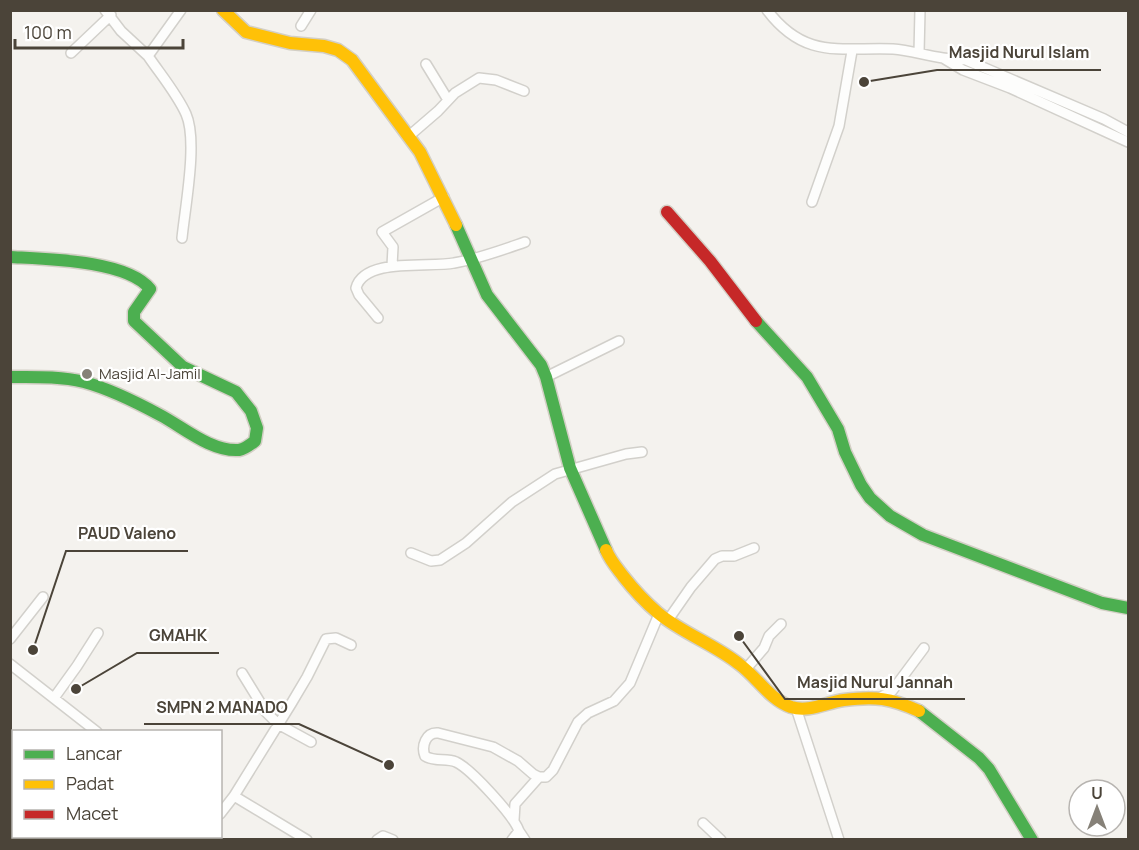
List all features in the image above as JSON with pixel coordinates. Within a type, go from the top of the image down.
[{"type":"street","points":[[148,56],[181,10]]},
{"type":"street","points":[[223,10],[246,32],[266,38],[338,50],[352,60],[409,136],[444,196],[487,295],[535,355],[546,377],[570,468],[609,558],[627,582],[663,617],[730,657],[767,692],[784,704],[796,708],[807,708],[843,700],[879,698],[894,700],[923,712],[979,758],[1000,786],[1032,840]]},
{"type":"street","points":[[301,26],[311,10]]},
{"type":"street","points":[[767,10],[777,23],[797,38],[826,49],[852,51],[891,49],[966,60],[1104,119],[1128,132]]},
{"type":"street","points":[[919,53],[920,10]]},
{"type":"street","points":[[71,53],[108,13],[121,31],[148,56],[186,114],[190,125],[191,146],[182,238]]},
{"type":"street","points":[[812,202],[839,126],[852,51]]},
{"type":"street","points":[[943,58],[963,70],[1010,88],[1128,142]]},
{"type":"street","points":[[426,64],[448,100]]},
{"type":"street","points":[[409,136],[467,84],[483,77],[524,91]]},
{"type":"street","points":[[392,266],[393,247],[382,232],[444,196]]},
{"type":"street","points":[[667,213],[710,261],[760,326],[807,377],[838,429],[845,452],[861,485],[870,498],[890,516],[922,535],[1102,603],[1128,608]]},
{"type":"street","points":[[378,318],[359,295],[357,286],[362,278],[373,272],[392,266],[451,264],[471,260],[525,242]]},
{"type":"street","points":[[10,257],[76,260],[103,265],[133,276],[146,284],[150,290],[134,312],[134,321],[183,367],[236,392],[251,411],[257,428],[255,441],[239,450],[222,448],[151,411],[83,382],[62,378],[10,377]]},
{"type":"street","points":[[546,377],[619,341]]},
{"type":"street","points":[[411,553],[431,561],[440,560],[466,543],[512,502],[555,474],[570,468],[642,452]]},
{"type":"street","points":[[525,840],[514,820],[460,764],[425,756],[423,749],[426,738],[432,733],[438,733],[493,747],[539,777],[546,777],[553,770],[578,722],[588,713],[614,701],[630,683],[663,617],[715,560],[722,556],[734,556],[754,549]]},
{"type":"street","points":[[10,639],[43,597]]},
{"type":"street","points":[[745,670],[764,648],[769,636],[781,624]]},
{"type":"street","points":[[54,698],[98,633]]},
{"type":"street","points":[[222,811],[234,796],[307,677],[326,639],[336,638],[351,645]]},
{"type":"street","points":[[879,698],[892,691],[924,648]]},
{"type":"street","points":[[10,664],[94,730]]},
{"type":"street","points":[[242,673],[266,712],[278,724],[311,742]]},
{"type":"street","points":[[796,708],[839,840]]},
{"type":"street","points":[[514,820],[515,804],[539,777]]},
{"type":"street","points":[[234,796],[307,840]]},
{"type":"street","points":[[703,823],[721,840]]},
{"type":"street","points":[[512,840],[519,831]]},
{"type":"street","points":[[377,840],[383,836],[393,840]]},
{"type":"traffic: fast","points":[[456,225],[487,295],[541,365],[570,468],[606,550]]},
{"type":"traffic: fast","points":[[10,257],[84,263],[123,272],[139,279],[150,289],[134,312],[134,321],[183,367],[236,392],[251,411],[257,428],[255,441],[245,448],[229,450],[208,443],[142,405],[94,385],[56,378],[10,377]]},
{"type":"traffic: fast","points":[[756,321],[807,377],[838,429],[845,452],[861,485],[870,498],[890,516],[923,535],[1102,603],[1128,608]]},
{"type":"traffic: fast","points":[[919,711],[979,758],[989,769],[1032,840]]},
{"type":"traffic: slow","points":[[223,10],[246,32],[290,43],[324,46],[338,50],[352,60],[420,152],[456,225]]},
{"type":"traffic: slow","points":[[606,550],[627,581],[658,613],[746,669],[783,703],[804,709],[844,700],[874,698],[900,703],[919,711]]},
{"type":"traffic: jam","points":[[667,212],[710,261],[756,321]]},
{"type":"place","name":"Masjid Nurul Islam","points":[[864,82]]},
{"type":"place","name":"Masjid Al-Jamil","points":[[87,374]]},
{"type":"place","name":"Masjid Nurul Jannah","points":[[739,636]]},
{"type":"place","name":"PAUD Valeno","points":[[33,650]]},
{"type":"place","name":"GMAHK","points":[[76,689]]},
{"type":"place","name":"SMPN 2 MANADO","points":[[389,765]]}]
